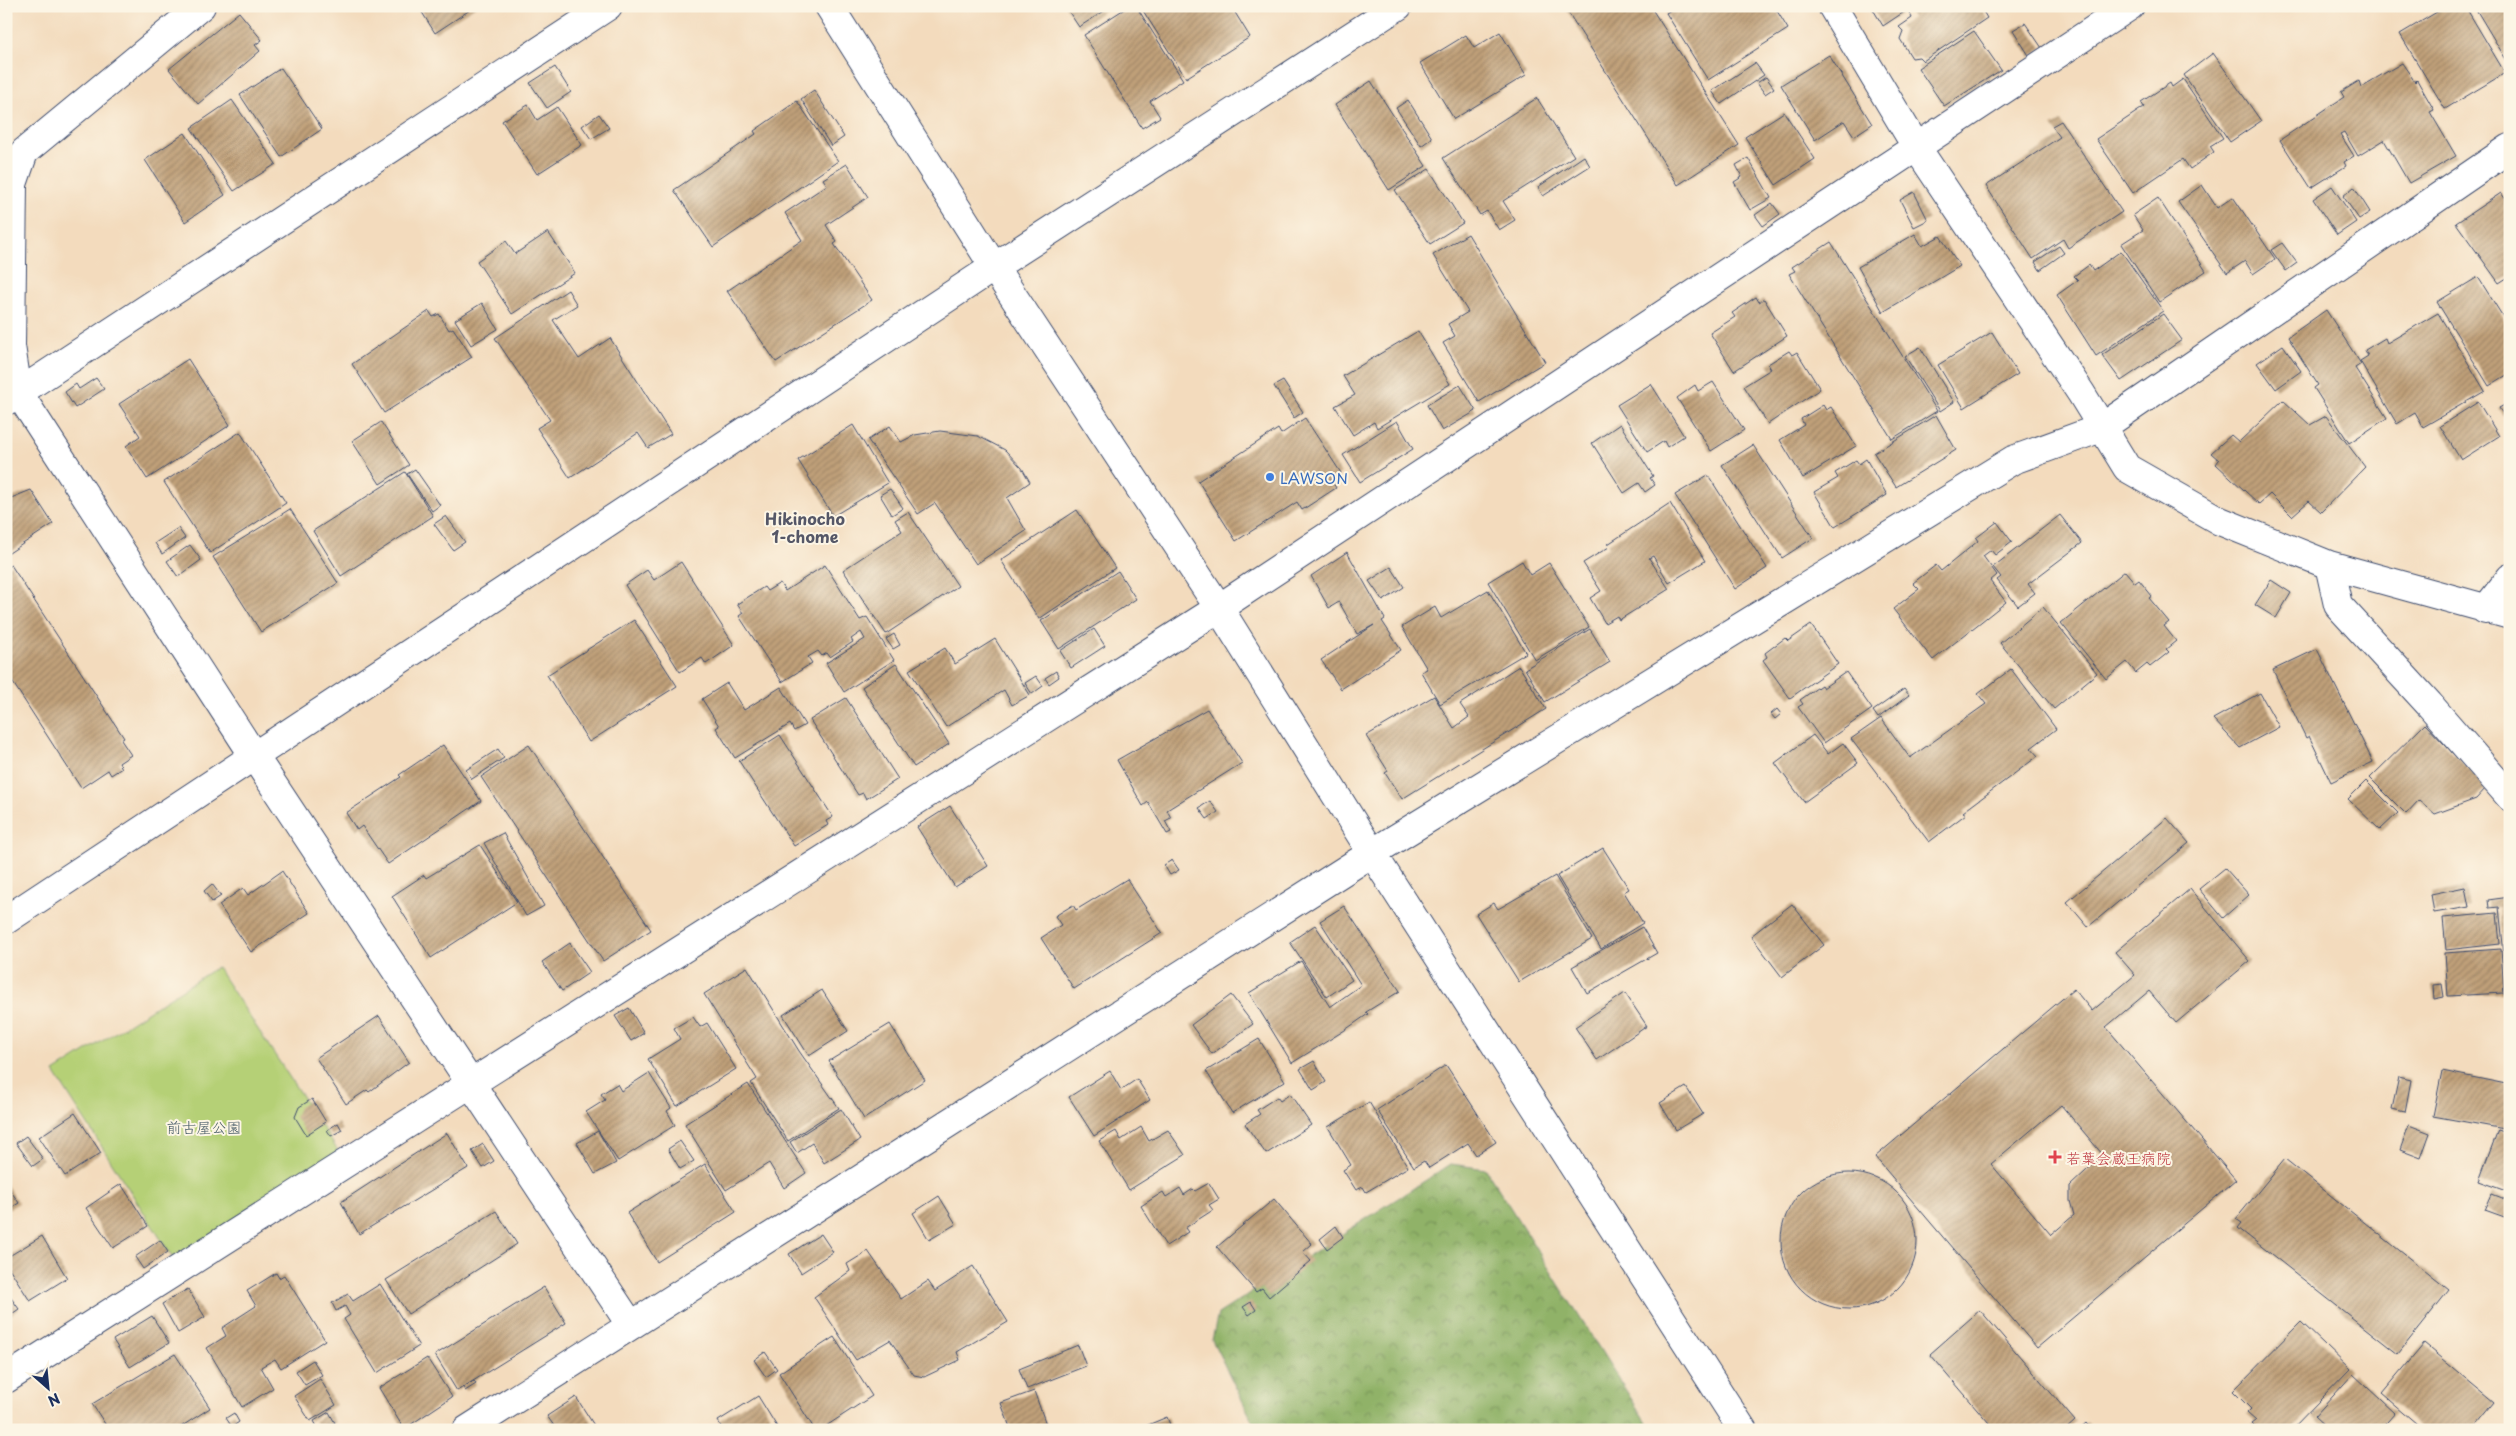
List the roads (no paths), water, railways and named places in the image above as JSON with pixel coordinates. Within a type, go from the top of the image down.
[{"type":"street","points":[[200,6],[24,152],[12,184],[12,396],[472,1083],[630,1324]]},
{"type":"street","points":[[12,396],[608,6]]},
{"type":"street","points":[[829,6],[994,267],[1219,608],[1372,853],[1743,1430]]},
{"type":"street","points":[[6,920],[994,267],[1398,6]]},
{"type":"street","points":[[1832,6],[1917,148],[2081,393],[2127,468],[2220,521],[2329,566],[2498,612],[2510,578]]},
{"type":"street","points":[[6,1379],[1219,608],[2130,6]]},
{"type":"street","points":[[467,1430],[630,1324],[1372,853],[2013,460],[2101,428],[2510,148]]},
{"type":"street","points":[[2329,566],[2338,605],[2429,704],[2510,797]]},
{"type":"place","name":"LAWSON","points":[[1270,477]]},
{"type":"place","name":"若葉会蔵王病院","points":[[2055,1157]]},
{"type":"district","name":"Hikinocho 1-chome","points":[[805,527]]},
{"type":"park label","name":"前古屋公園","points":[[204,1126]]}]
